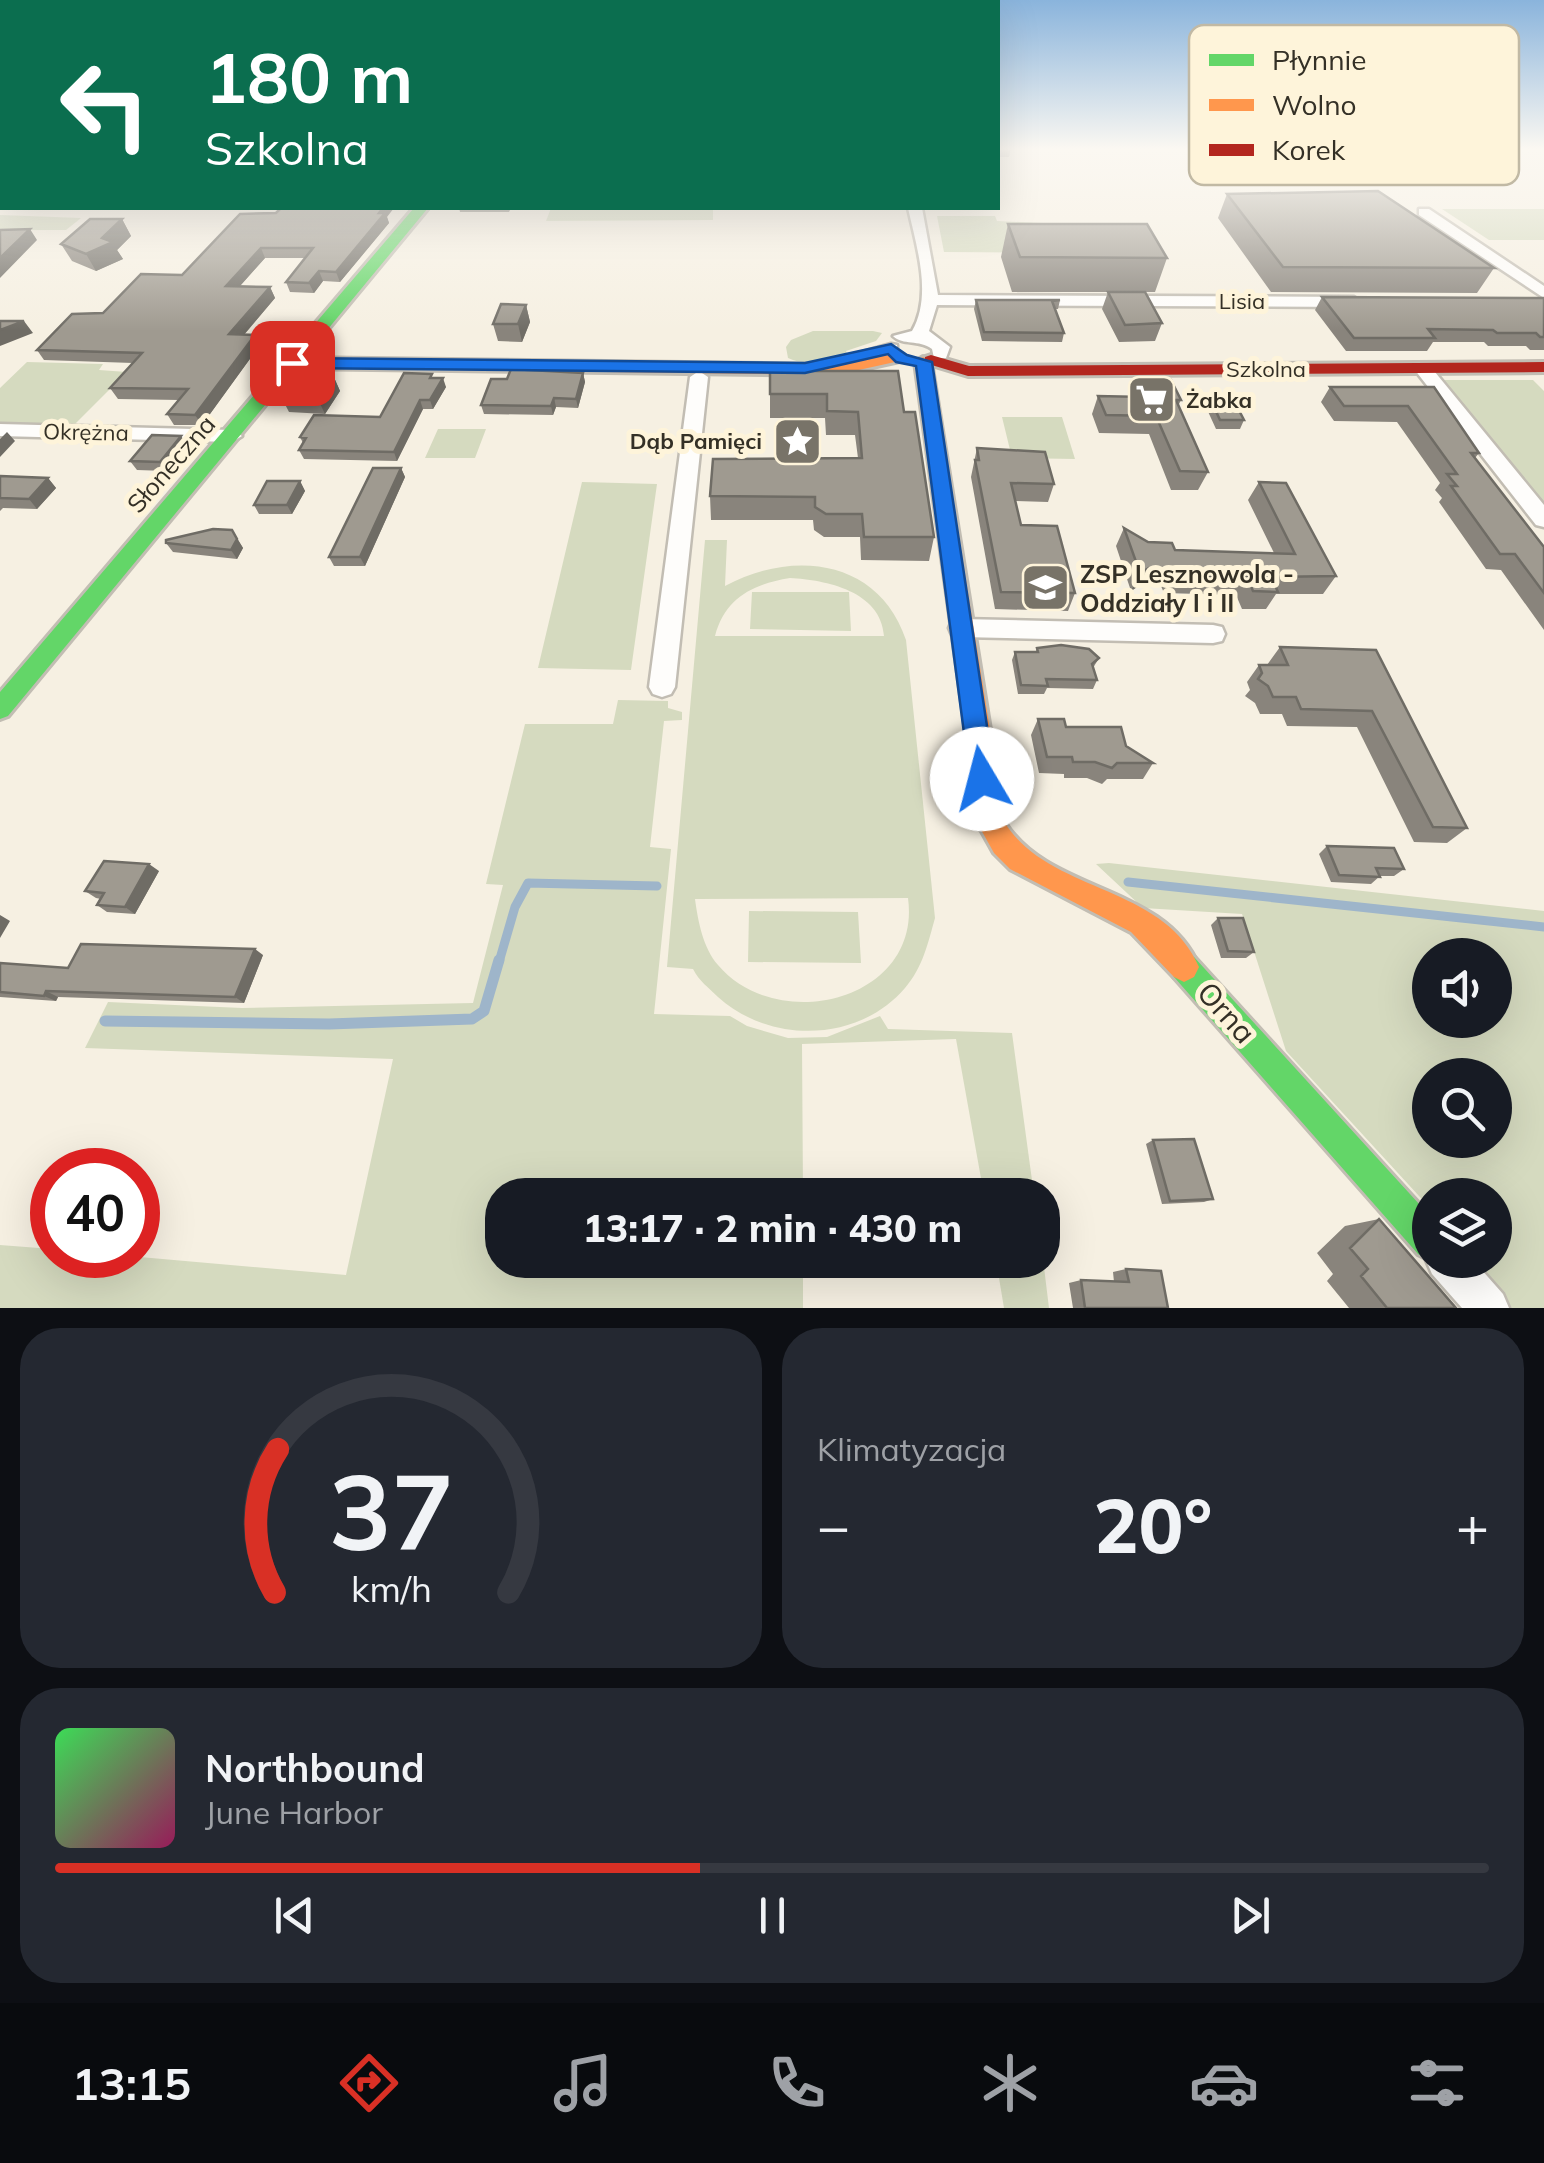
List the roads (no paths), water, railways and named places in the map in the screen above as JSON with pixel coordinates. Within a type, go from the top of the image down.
[{"type":"street","name":"Słoneczna","points":[[0,709],[419,210]]},
{"type":"street","points":[[914,210],[929,281],[926,323],[961,628],[1213,634]]},
{"type":"street","points":[[1424,212],[1544,293]]},
{"type":"street","points":[[929,281],[939,300],[942,318],[929,350]]},
{"type":"street","name":"Lisia","points":[[939,300],[1372,302]]},
{"type":"street","points":[[895,353],[897,338],[929,350]]},
{"type":"street","points":[[292,363],[836,370],[895,353],[929,350]]},
{"type":"street","name":"Szkolna","points":[[929,350],[954,369],[1544,367]]},
{"type":"street","points":[[1424,370],[1544,520]]},
{"type":"street","points":[[662,688],[698,377]]},
{"type":"street","name":"Okrężna","points":[[0,430],[232,436]]},
{"type":"street","name":"Orna","points":[[961,628],[992,826],[998,839],[1026,863],[1122,908],[1146,925],[1412,1222]]},
{"type":"street","points":[[1462,1278],[1489,1308]]},
{"type":"waterway","points":[[1128,882],[1544,927]]},
{"type":"waterway","points":[[499,962],[515,907],[528,883],[657,886]]},
{"type":"waterway","points":[[105,1021],[329,1024],[472,1019],[484,1011],[499,960]]},
{"type":"place","name":"Żabka","points":[[1151,400]]},
{"type":"place","name":"Dąb Pamięci","points":[[797,441]]},
{"type":"place","name":"ZSP Lesznowola - Oddziały I i II","points":[[1045,588]]}]
